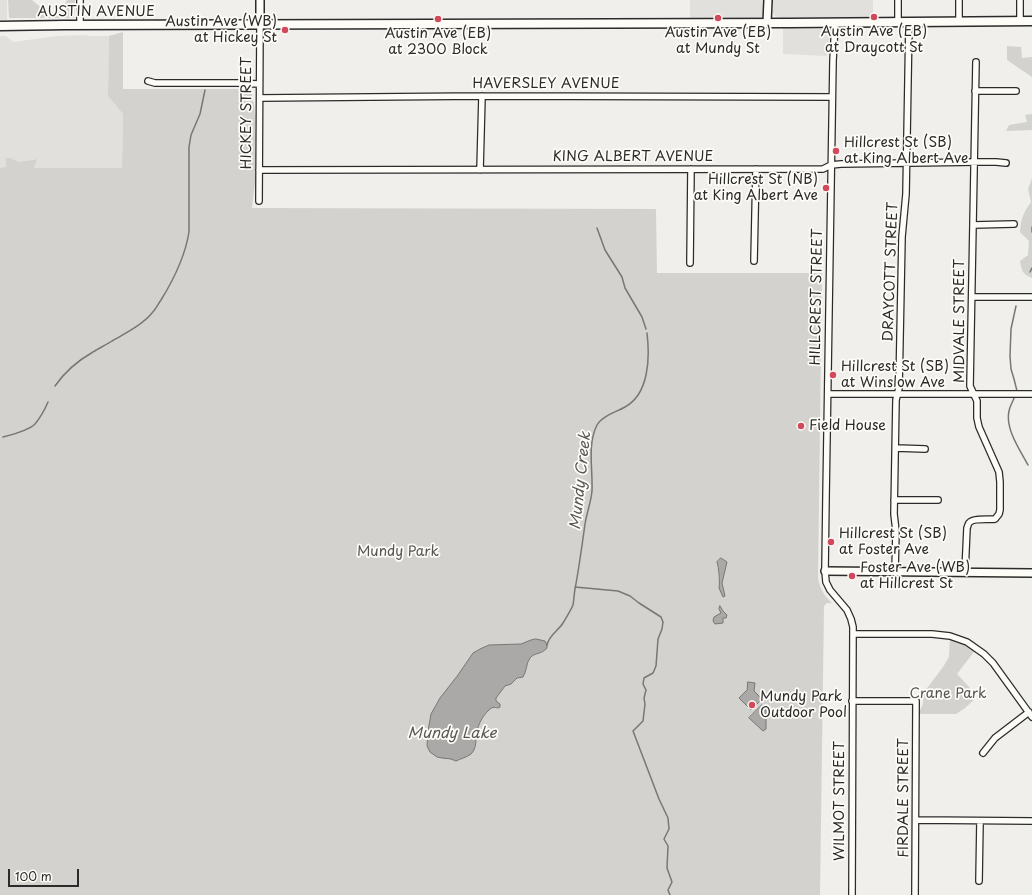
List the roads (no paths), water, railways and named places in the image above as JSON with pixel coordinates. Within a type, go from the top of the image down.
[{"type":"main road","name":"AUSTIN AVENUE","points":[[0,26],[835,23],[1032,20]]},
{"type":"street","points":[[80,0],[80,25]]},
{"type":"street","points":[[260,0],[260,25]]},
{"type":"street","points":[[767,23],[768,0]]},
{"type":"street","points":[[898,0],[898,22]]},
{"type":"street","points":[[959,0],[959,21]]},
{"type":"street","points":[[1020,0],[1020,21]]},
{"type":"street","name":"DRAYCOTT STREET","points":[[895,571],[896,531],[894,500],[896,400],[899,388],[902,233],[906,198],[909,22]]},
{"type":"street","name":"HILLCREST STREET","points":[[825,571],[832,97],[835,23]]},
{"type":"street","name":"HICKEY STREET","points":[[259,201],[260,25]]},
{"type":"street","name":"MIDVALE STREET","points":[[965,572],[967,528],[969,522],[995,519],[1000,510],[999,472],[979,427],[977,418],[977,401],[970,386],[976,62]]},
{"type":"street","points":[[148,80],[155,83],[260,84]]},
{"type":"street","points":[[975,91],[1016,91]]},
{"type":"street","points":[[480,170],[482,96]]},
{"type":"street","name":"HAVERSLEY AVENUE","points":[[260,98],[482,96],[832,97]]},
{"type":"street","name":"KING ALBERT AVENUE","points":[[259,170],[823,169],[831,165],[974,162],[1006,163]]},
{"type":"street","points":[[690,263],[691,169]]},
{"type":"street","points":[[754,261],[756,169]]},
{"type":"street","points":[[973,225],[1014,224]]},
{"type":"street","points":[[972,297],[1032,296]]},
{"type":"street","points":[[828,394],[1032,394]]},
{"type":"street","points":[[896,448],[925,449]]},
{"type":"street","points":[[894,500],[938,500]]},
{"type":"street","points":[[825,571],[1032,573]]},
{"type":"street","name":"WILMOT STREET","points":[[825,571],[826,582],[830,590],[849,614],[853,634],[852,895]]},
{"type":"street","points":[[853,634],[932,634],[950,636],[967,642],[984,654],[993,663],[1030,715],[995,738],[983,754]]},
{"type":"street","name":"FIRDALE STREET","points":[[852,701],[916,701],[915,895]]},
{"type":"street","points":[[916,820],[1032,821]]},
{"type":"street","points":[[979,881],[980,821]]},
{"type":"water","points":[[721,558],[727,562],[722,583],[725,596],[723,597],[719,588],[717,562]]},
{"type":"water","points":[[720,606],[727,615],[726,618],[723,618],[723,623],[715,624],[713,621],[714,617],[721,613],[719,609]]},
{"type":"water","name":"Mundy Lake","points":[[536,639],[545,641],[547,648],[543,652],[530,658],[523,677],[517,678],[511,684],[505,686],[496,698],[496,701],[500,704],[500,707],[491,708],[486,712],[479,725],[473,752],[456,761],[437,757],[430,752],[427,746],[431,714],[440,698],[473,653],[489,645],[521,644]]},
{"type":"water","points":[[748,682],[755,683],[754,691],[762,699],[751,710],[739,698],[747,690]]},
{"type":"water","points":[[762,705],[766,708],[766,729],[763,731],[749,718]]},
{"type":"waterway","points":[[55,386],[67,372],[82,359],[144,321],[156,308],[175,276],[185,250],[189,232],[189,147],[191,135],[200,114],[205,90]]},
{"type":"waterway","points":[[1032,227],[1032,232]]},
{"type":"waterway","name":"Mundy Creek","points":[[597,228],[605,250],[622,277],[625,288],[642,317],[646,329]]},
{"type":"waterway","points":[[1030,272],[1032,268]]},
{"type":"waterway","points":[[1016,306],[1011,329],[1010,356],[1011,369],[1017,391],[1016,393]]},
{"type":"waterway","name":"Mundy Creek","points":[[547,645],[550,638],[563,623],[573,605],[585,524],[592,491],[591,449],[594,433],[597,425],[602,419],[625,407],[633,401],[639,393],[648,364],[647,333]]},
{"type":"waterway","points":[[1015,396],[1009,411],[1009,425],[1014,439],[1028,465]]},
{"type":"waterway","points":[[3,437],[20,432],[35,424],[48,402]]},
{"type":"waterway","points":[[575,587],[618,591],[630,596],[661,617],[663,622],[658,639],[656,666],[653,673],[644,678],[643,684],[646,690],[644,698],[645,704],[643,721],[633,731],[659,799],[668,818],[669,829],[664,839],[668,846],[667,868],[672,882],[668,890],[670,895]]},
{"type":"place","name":"Austin Ave (EB) at Draycott St","points":[[874,17]]},
{"type":"place","name":"Austin Ave (EB) at Mundy St","points":[[718,18]]},
{"type":"place","name":"Austin Ave (EB) at 2300 Block","points":[[438,19]]},
{"type":"place","name":"Austin Ave (WB) at Hickey St","points":[[285,30]]},
{"type":"place","name":"Hillcrest St (SB) at King Albert Ave","points":[[836,151]]},
{"type":"place","name":"Hillcrest St (NB) at King Albert Ave","points":[[826,188]]},
{"type":"place","name":"Hillcrest St (SB) at Winslow Ave","points":[[833,375]]},
{"type":"place","name":"Field House","points":[[801,426]]},
{"type":"place","name":"Hillcrest St (SB) at Foster Ave","points":[[831,542]]},
{"type":"place","name":"Foster Ave (WB) at Hillcrest St","points":[[852,576]]},
{"type":"place","name":"Mundy Park Outdoor Pool","points":[[752,705]]},
{"type":"park label","name":"Mundy Park","points":[[398,552]]},
{"type":"park label","name":"Crane Park","points":[[948,694]]}]
